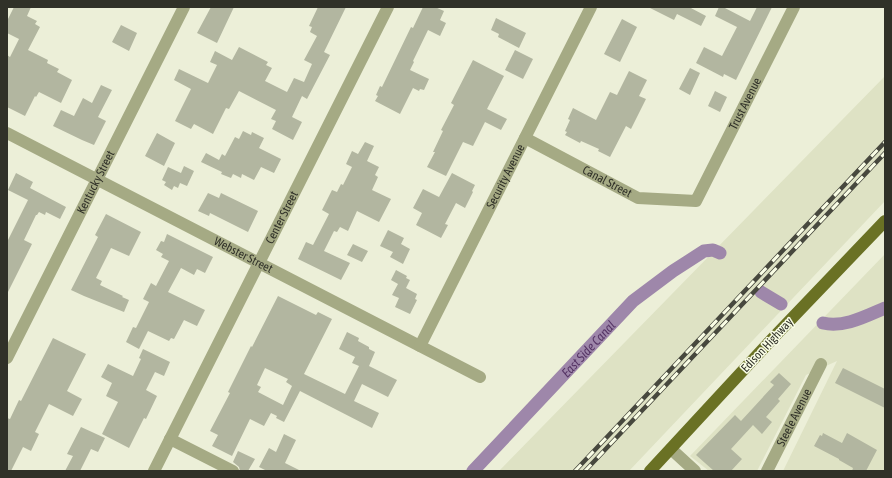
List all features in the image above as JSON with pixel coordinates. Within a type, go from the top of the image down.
[{"type":"main road","name":"Edison Highway","points":[[650,471],[773,338],[885,221]]},
{"type":"street","name":"Kentucky Street","points":[[7,358],[184,7]]},
{"type":"street","name":"Center Street","points":[[154,471],[388,7]]},
{"type":"street","name":"Security Avenue","points":[[420,346],[591,7]]},
{"type":"street","name":"Trust Avenue","points":[[696,201],[794,7]]},
{"type":"street","name":"Webster Street","points":[[7,133],[480,377]]},
{"type":"street","name":"Canal Street","points":[[525,138],[638,198],[696,201]]},
{"type":"street","name":"Steele Avenue","points":[[767,471],[821,364]]},
{"type":"street","points":[[170,439],[233,471]]},
{"type":"street","points":[[671,449],[695,471]]},
{"type":"shaded area","points":[[885,76],[885,201],[629,471],[499,471]]},
{"type":"shaded area","points":[[885,254],[885,471],[783,471],[837,361],[806,375],[757,471],[709,471],[690,456]]},
{"type":"building","points":[[14,7],[31,7],[27,16],[37,21],[35,24],[40,27],[28,50],[48,60],[47,63],[59,69],[57,72],[72,80],[61,103],[39,92],[36,97],[35,96],[25,116],[7,107],[7,55],[10,57],[19,39],[7,33],[7,21]]},
{"type":"building","points":[[211,7],[234,7],[217,43],[197,33]]},
{"type":"building","points":[[318,7],[346,7],[324,52],[330,55],[307,99],[302,96],[292,117],[302,122],[293,140],[272,129],[276,121],[271,119],[276,110],[239,91],[229,109],[226,108],[213,134],[194,124],[191,129],[175,121],[191,89],[174,80],[179,69],[208,83],[217,65],[210,62],[215,51],[232,60],[239,47],[268,62],[266,65],[272,68],[265,81],[287,92],[294,78],[304,82],[312,64],[304,60],[317,36],[310,32],[312,27],[309,26]]},
{"type":"building","points":[[423,7],[435,7],[444,11],[440,20],[446,23],[440,36],[428,30],[410,70],[429,79],[424,90],[420,89],[419,91],[413,88],[400,114],[375,101],[378,96],[376,95],[380,86],[382,87],[411,27],[413,28]]},
{"type":"building","points":[[648,7],[689,7],[706,16],[701,26],[677,14],[674,20]]},
{"type":"building","points":[[719,7],[723,7],[750,21],[757,7],[772,7],[736,80],[724,74],[723,77],[696,63],[704,47],[722,56],[737,27],[715,16]]},
{"type":"building","points":[[496,18],[526,33],[519,48],[498,37],[499,34],[491,30]]},
{"type":"building","points":[[622,19],[637,27],[620,62],[604,54]]},
{"type":"building","points":[[121,25],[137,33],[129,51],[112,42]]},
{"type":"building","points":[[515,50],[533,59],[523,79],[505,70]]},
{"type":"building","points":[[473,60],[504,76],[487,109],[507,119],[501,130],[485,122],[473,146],[463,142],[446,176],[427,167],[435,152],[433,152],[443,131],[441,130],[454,105],[451,103]]},
{"type":"building","points":[[690,68],[700,73],[690,95],[679,89]]},
{"type":"building","points":[[629,71],[647,80],[639,96],[646,99],[631,129],[626,126],[610,157],[598,151],[599,149],[581,141],[580,143],[565,135],[567,132],[565,131],[570,120],[568,119],[573,108],[596,120],[610,92],[617,95]]},
{"type":"building","points":[[101,85],[112,90],[98,117],[106,121],[94,145],[53,126],[61,110],[74,116],[83,98],[92,103]]},
{"type":"building","points":[[715,91],[727,97],[720,112],[708,106]]},
{"type":"building","points":[[243,131],[251,135],[252,132],[264,138],[259,148],[281,159],[274,173],[261,167],[254,180],[242,174],[241,178],[233,174],[231,178],[201,162],[206,153],[219,160],[222,154],[225,156],[235,137],[239,139]]},
{"type":"building","points":[[157,133],[175,143],[164,166],[145,156]]},
{"type":"building","points":[[365,142],[374,146],[367,161],[379,167],[375,175],[378,177],[372,190],[391,199],[379,222],[357,211],[348,231],[340,227],[337,232],[334,231],[324,251],[350,263],[341,280],[298,259],[306,242],[313,245],[329,214],[322,210],[332,190],[337,192],[341,184],[343,185],[352,167],[346,164],[352,151],[358,154]]},
{"type":"building","points":[[184,166],[194,171],[187,186],[180,183],[178,188],[174,186],[172,190],[164,185],[166,182],[162,180],[168,167],[181,173]]},
{"type":"building","points":[[16,173],[33,182],[30,188],[66,207],[60,219],[46,212],[45,215],[39,212],[36,215],[24,240],[32,244],[7,294],[7,242],[28,200],[8,190]]},
{"type":"building","points":[[452,173],[475,185],[465,208],[456,203],[445,224],[448,225],[441,238],[416,225],[422,213],[413,208],[423,189],[439,197]]},
{"type":"building","points":[[208,193],[219,198],[221,193],[258,211],[248,232],[210,213],[209,216],[198,211]]},
{"type":"building","points":[[106,214],[141,232],[129,256],[111,248],[96,278],[102,281],[100,285],[129,300],[124,312],[71,290],[98,237],[95,235]]},
{"type":"building","points":[[388,230],[404,238],[401,244],[410,249],[403,264],[390,257],[393,252],[380,246]]},
{"type":"building","points":[[167,234],[213,257],[205,273],[197,269],[194,275],[181,268],[168,292],[205,310],[197,326],[184,320],[174,339],[171,338],[169,341],[148,331],[139,349],[126,342],[133,327],[136,328],[149,302],[143,299],[151,283],[156,286],[169,261],[161,257],[163,254],[156,250],[161,241],[164,242]]},
{"type":"building","points":[[353,244],[368,251],[362,262],[347,255]]},
{"type":"building","points":[[396,270],[407,276],[406,278],[410,280],[406,288],[417,294],[415,299],[417,300],[410,314],[395,307],[399,298],[392,295],[398,284],[391,280]]},
{"type":"building","points":[[278,296],[316,315],[318,312],[332,319],[304,374],[345,394],[359,366],[352,363],[355,357],[339,349],[347,332],[359,338],[358,341],[375,352],[369,366],[397,380],[388,397],[362,384],[354,401],[379,413],[372,428],[300,391],[284,422],[276,418],[277,416],[271,413],[264,426],[250,419],[232,456],[212,446],[218,435],[210,431],[230,393],[228,392],[251,346],[252,347]],"holes":[[[265,368],[288,379],[286,382],[292,386],[283,405],[258,392],[261,387],[257,385]]]},
{"type":"building","points":[[53,338],[86,354],[67,391],[82,399],[73,416],[49,404],[35,432],[39,434],[31,451],[23,447],[11,471],[7,471],[7,418],[10,419],[19,400],[21,401]]},
{"type":"building","points":[[143,349],[170,362],[164,376],[155,372],[146,390],[157,396],[146,419],[144,418],[129,448],[102,434],[118,402],[106,396],[112,383],[101,377],[108,364],[133,376],[141,359],[139,358]]},
{"type":"building","points":[[843,368],[885,389],[885,408],[835,383]]},
{"type":"building","points":[[779,373],[791,384],[778,399],[780,401],[766,417],[772,422],[762,434],[753,425],[731,449],[742,459],[731,471],[714,471],[696,455],[735,415],[741,421],[774,385],[770,382]]},
{"type":"building","points":[[81,427],[105,438],[98,452],[91,449],[80,471],[65,471],[73,456],[67,454]]},
{"type":"building","points":[[823,433],[842,443],[847,433],[877,450],[866,471],[852,471],[853,468],[814,446],[820,435],[822,436]]},
{"type":"building","points":[[284,434],[296,440],[285,463],[301,471],[267,471],[259,467],[269,448],[276,452]]},
{"type":"building","points":[[238,451],[255,459],[248,471],[240,471],[239,467],[233,462]]},
{"type":"waterway","name":"East Side Canal","points":[[473,471],[633,301],[673,271],[704,251],[713,250],[720,253]]},
{"type":"waterway","name":"East Side Canal","points":[[761,292],[781,304]]},
{"type":"waterway","name":"East Side Canal","points":[[823,323],[847,323],[863,318],[885,308]]},
{"type":"railway","points":[[575,471],[885,142]]},
{"type":"railway","points":[[585,471],[885,153]]}]
